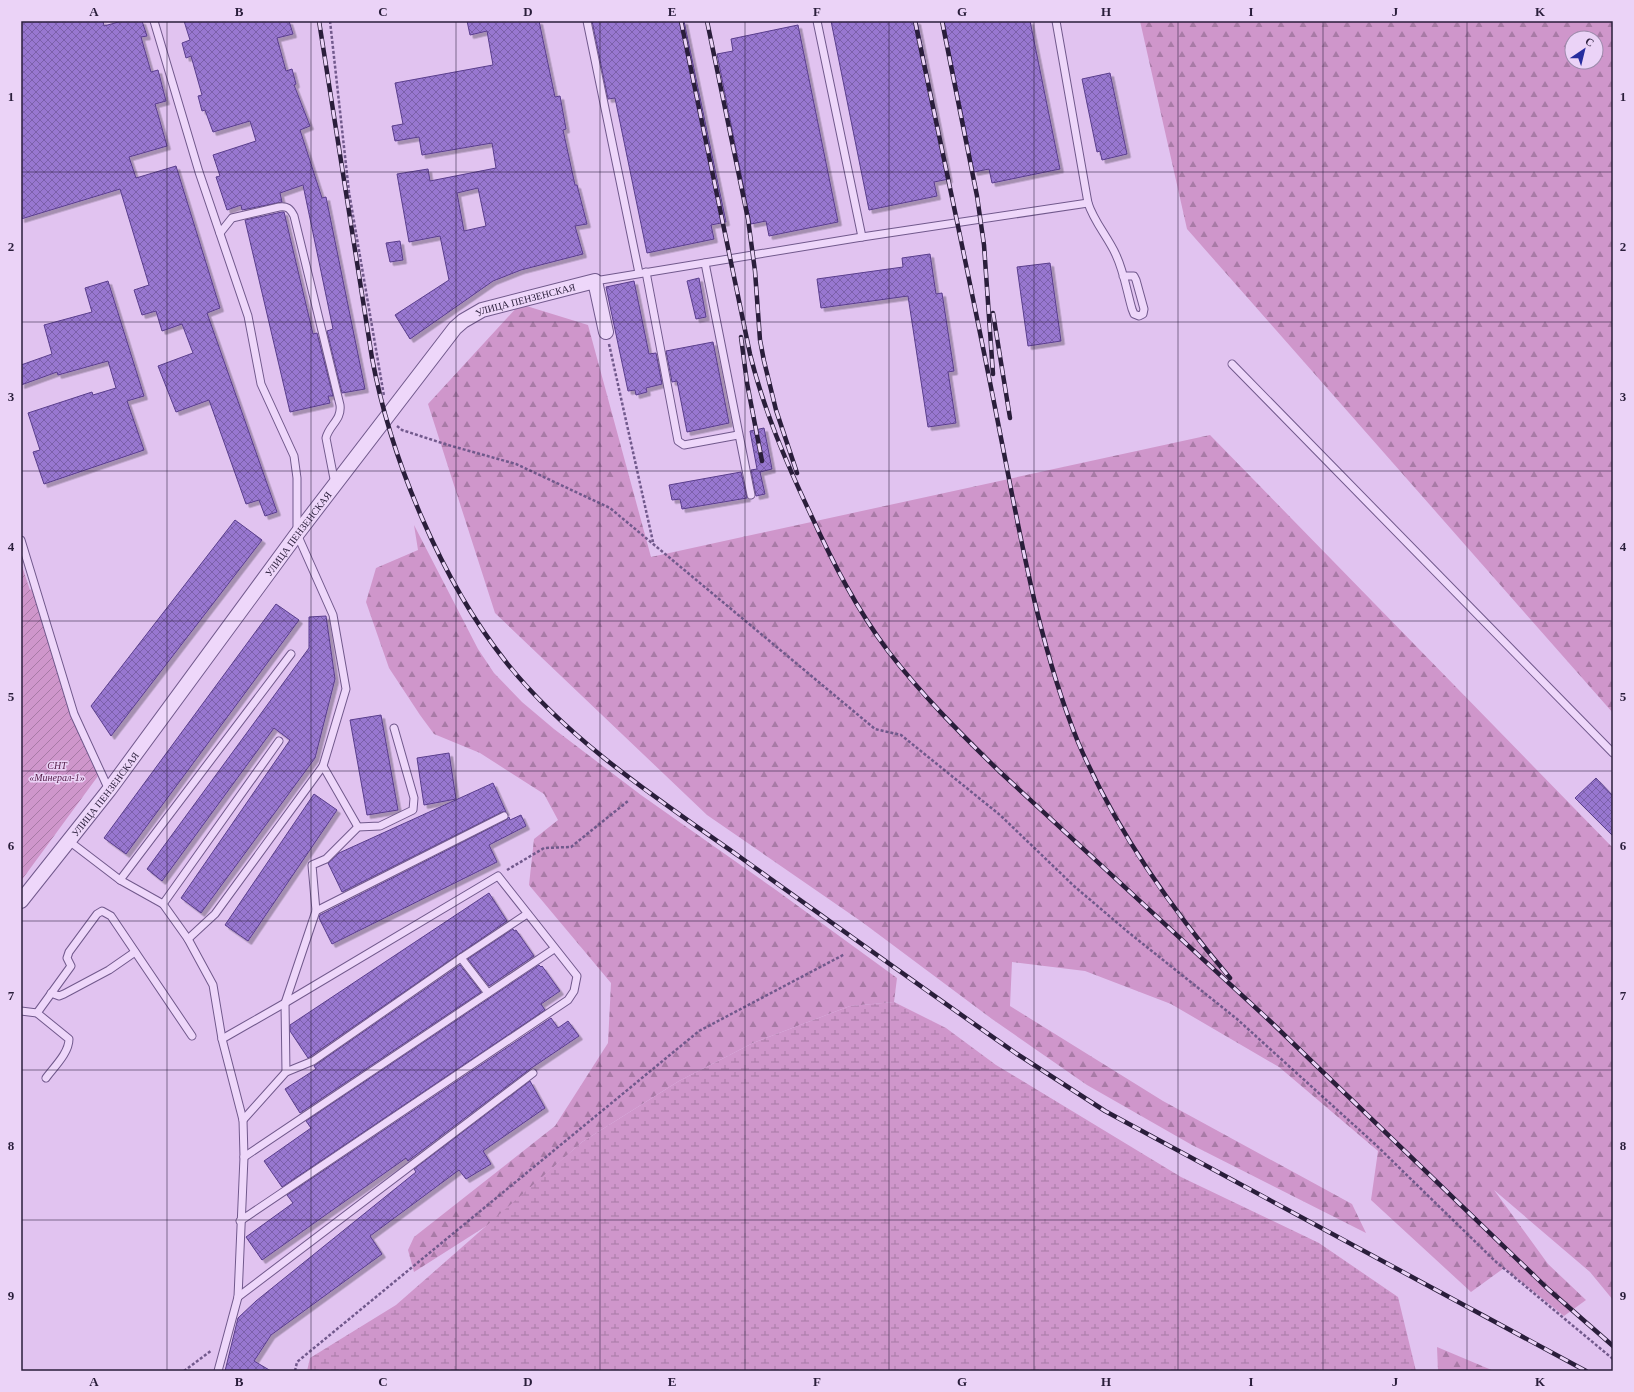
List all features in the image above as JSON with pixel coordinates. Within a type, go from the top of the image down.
[{"type":"street","name":"УЛИЦА ПЕНЗЕНСКАЯ","points":[[21,901],[109,790],[297,534],[451,332],[463,320],[482,310],[595,281]]},
{"type":"street","points":[[595,281],[606,332]]},
{"type":"lane","points":[[154,21],[199,172],[248,316],[261,384],[294,456],[297,478],[297,534],[333,615],[346,689],[323,766],[215,914],[188,939]]},
{"type":"lane","points":[[587,21],[643,272],[678,441],[684,445],[738,435]]},
{"type":"lane","points":[[817,21],[862,237]]},
{"type":"lane","points":[[1056,21],[1088,203],[1093,216],[1117,257],[1132,309],[1134,314],[1139,316],[1143,314],[1144,309],[1136,280],[1134,276],[1123,276]]},
{"type":"lane","points":[[595,281],[862,237],[1088,203]]},
{"type":"lane","points":[[220,233],[232,218],[278,207],[285,206],[291,210],[294,216],[340,405],[339,417],[327,432],[326,438],[335,484]]},
{"type":"lane","points":[[705,263],[751,495]]},
{"type":"lane","points":[[1232,364],[1613,753]]},
{"type":"lane","points":[[21,540],[74,714],[109,790]]},
{"type":"lane","points":[[120,880],[291,654]]},
{"type":"lane","points":[[286,1072],[285,1003],[316,911],[312,865],[326,859],[358,827],[380,826],[413,810],[414,798],[394,728]]},
{"type":"lane","points":[[163,904],[279,741]]},
{"type":"lane","points":[[323,766],[358,827]]},
{"type":"lane","points":[[316,911],[504,816]]},
{"type":"lane","points":[[69,841],[120,880],[163,904],[188,939],[213,985],[222,1039],[243,1120],[244,1157],[240,1221],[238,1297],[229,1337],[218,1371]]},
{"type":"lane","points":[[222,1039],[498,876],[554,949],[577,976],[574,991],[568,1000],[240,1221]]},
{"type":"lane","points":[[37,1013],[71,966],[67,958],[69,952],[99,912],[102,911],[111,916],[192,1036]]},
{"type":"lane","points":[[243,1120],[286,1072],[313,1061],[527,914]]},
{"type":"lane","points":[[244,1157],[554,949]]},
{"type":"lane","points":[[51,993],[59,996],[64,994],[109,970],[135,952]]},
{"type":"lane","points":[[461,958],[488,993]]},
{"type":"lane","points":[[21,1011],[37,1013],[69,1039],[69,1044],[66,1051],[46,1078]]},
{"type":"lane","points":[[238,1297],[533,1074]]},
{"type":"path","points":[[330,21],[349,192],[388,415],[394,424],[402,430],[448,445],[516,464],[610,508],[876,729],[901,735],[1000,815],[1080,891],[1134,937],[1237,1019],[1376,1145],[1495,1261],[1613,1358]]},
{"type":"path","points":[[606,332],[653,543]]},
{"type":"path","points":[[498,876],[544,848],[571,847],[628,802]]},
{"type":"path","points":[[295,1371],[297,1362],[699,1031],[845,954]]},
{"type":"path","points":[[184,1371],[229,1337]]},
{"type":"green space","points":[[1140,21],[1613,21],[1613,713],[1187,229]]},
{"type":"green space","points":[[520,304],[588,325],[651,557],[1210,435],[1613,848],[1613,1300],[1590,1272],[1494,1190],[1548,1264],[1586,1300],[1564,1316],[1504,1268],[1471,1292],[1371,1200],[1378,1151],[1279,1067],[1171,1004],[1085,971],[1012,962],[1010,1006],[1163,1101],[1352,1204],[1366,1233],[1192,1145],[1087,1085],[992,1019],[862,922],[707,815],[495,613],[428,404]]},
{"type":"green space","points":[[414,525],[478,649],[494,673],[522,702],[554,729],[641,795],[776,890],[897,978],[894,1002],[850,1006],[753,1043],[679,1081],[582,1142],[491,1223],[414,1272],[408,1250],[414,1237],[555,1126],[608,1043],[611,983],[529,885],[534,839],[558,820],[544,794],[480,753],[434,734],[389,668],[366,602],[376,568],[418,550]]},
{"type":"green space","name":"СНТ «Минерал-1»","points":[[21,563],[30,590],[34,588],[78,730],[98,776],[21,881]]},
{"type":"green space","points":[[894,1002],[946,1028],[996,1065],[1181,1177],[1319,1243],[1398,1297],[1416,1371],[307,1371],[310,1358],[396,1305],[582,1142],[679,1081],[753,1043],[850,1006]]},
{"type":"green space","points":[[1437,1347],[1494,1371],[1438,1371]]},
{"type":"building","points":[[21,21],[103,21],[104,26],[122,21],[142,21],[147,36],[141,37],[151,72],[158,70],[166,101],[155,104],[167,146],[129,157],[136,178],[176,166],[220,308],[207,313],[277,512],[265,516],[259,500],[246,504],[209,400],[176,412],[158,366],[193,353],[182,324],[162,331],[156,311],[142,315],[134,290],[149,285],[120,189],[21,219]]},
{"type":"building","points":[[184,21],[289,21],[293,34],[277,38],[286,71],[292,69],[296,84],[294,85],[310,126],[300,130],[322,198],[326,197],[365,389],[342,393],[327,331],[333,329],[303,185],[280,193],[282,202],[242,210],[241,205],[227,210],[216,177],[220,176],[213,155],[256,141],[250,121],[213,132],[205,110],[202,111],[198,96],[202,95],[191,56],[186,58],[182,43],[190,40]]},
{"type":"building","points":[[467,21],[539,21],[555,97],[560,96],[566,129],[563,130],[575,185],[577,185],[587,224],[575,226],[583,254],[521,270],[493,281],[410,339],[395,315],[449,280],[440,236],[409,242],[397,174],[428,169],[430,181],[496,168],[492,143],[422,155],[419,137],[395,141],[392,126],[403,124],[395,83],[493,65],[487,31],[470,35]],"holes":[[[478,188],[486,226],[464,231],[457,193]]]},
{"type":"building","points":[[592,21],[684,21],[726,222],[711,225],[714,239],[647,253],[615,98],[608,99]]},
{"type":"building","points":[[831,21],[917,21],[949,179],[934,182],[937,196],[869,210]]},
{"type":"building","points":[[944,21],[1030,21],[1060,169],[992,183],[989,169],[974,172]]},
{"type":"building","points":[[798,25],[838,222],[769,236],[766,221],[751,224],[717,54],[733,51],[731,39]]},
{"type":"building","points":[[1110,73],[1127,154],[1102,160],[1100,151],[1097,152],[1082,79]]},
{"type":"building","points":[[284,212],[313,334],[317,333],[333,396],[328,396],[330,403],[290,412],[245,220]]},
{"type":"building","points":[[400,241],[403,260],[390,262],[386,243]]},
{"type":"building","points":[[930,254],[936,294],[942,293],[954,371],[948,372],[956,423],[928,427],[908,296],[821,308],[817,279],[903,267],[902,258]]},
{"type":"building","points":[[1050,263],[1061,341],[1028,346],[1017,267]]},
{"type":"building","points":[[699,278],[706,317],[696,319],[687,281]]},
{"type":"building","points":[[108,281],[144,396],[127,401],[144,450],[44,484],[33,452],[40,450],[28,413],[92,392],[93,395],[116,388],[108,361],[58,375],[57,372],[21,385],[21,365],[52,354],[44,325],[92,312],[85,288]]},
{"type":"building","points":[[634,281],[649,354],[656,353],[662,384],[646,388],[647,392],[636,395],[635,390],[628,391],[606,287]]},
{"type":"building","points":[[713,342],[729,423],[687,432],[677,381],[672,382],[666,351]]},
{"type":"building","points":[[764,428],[772,469],[760,472],[765,494],[756,496],[751,470],[757,469],[750,431]]},
{"type":"building","points":[[741,472],[747,498],[682,509],[680,499],[672,500],[669,485]]},
{"type":"building","points":[[235,520],[262,540],[111,736],[91,706]]},
{"type":"building","points":[[276,604],[299,620],[126,854],[104,838]]},
{"type":"building","points":[[326,616],[335,679],[315,758],[201,913],[181,898],[290,740],[274,728],[162,881],[147,869],[309,648],[309,617]]},
{"type":"building","points":[[381,715],[398,810],[367,815],[350,720]]},
{"type":"building","points":[[449,753],[456,799],[424,805],[417,758]]},
{"type":"building","points":[[1596,778],[1613,796],[1613,836],[1575,798]]},
{"type":"building","points":[[493,783],[506,812],[502,812],[342,892],[328,863],[339,853]]},
{"type":"building","points":[[314,794],[337,810],[248,941],[225,925]]},
{"type":"building","points":[[521,815],[526,826],[489,845],[497,862],[332,944],[319,918],[320,915],[506,820],[509,817],[510,820]]},
{"type":"building","points":[[489,893],[507,921],[308,1058],[290,1031],[290,1025]]},
{"type":"building","points":[[513,929],[514,931],[516,930],[534,956],[489,986],[468,959]]},
{"type":"building","points":[[460,965],[481,992],[300,1113],[285,1089],[316,1069],[314,1066]]},
{"type":"building","points":[[539,965],[541,967],[542,966],[560,991],[541,1004],[545,1010],[282,1187],[264,1161],[311,1128],[306,1121]]},
{"type":"building","points":[[551,1018],[558,1028],[568,1021],[579,1036],[530,1069],[408,1161],[406,1158],[262,1260],[246,1237],[293,1203],[287,1195]]},
{"type":"building","points":[[530,1081],[545,1108],[483,1151],[491,1164],[466,1179],[459,1170],[370,1236],[382,1254],[271,1335],[254,1361],[271,1371],[225,1371],[238,1318],[256,1301],[416,1172],[414,1169]]},
{"type":"railway","points":[[319,21],[372,358],[392,437],[422,518],[440,557],[460,594],[482,630],[506,662],[531,691],[586,743],[647,791],[1017,1054],[1105,1111],[1586,1371]]},
{"type":"railway","points":[[681,21],[750,354],[762,396],[784,456],[819,533],[846,585],[876,635],[927,698],[999,771],[1271,1022],[1548,1289],[1613,1346]]},
{"type":"railway","points":[[707,21],[748,219],[755,271],[760,340],[764,361],[776,410],[797,473]]},
{"type":"railway","points":[[915,21],[1032,592],[1052,668],[1064,706],[1078,742],[1093,774],[1126,836],[1165,895],[1207,951],[1230,978]]},
{"type":"railway","points":[[942,21],[977,196],[984,245],[993,374]]},
{"type":"railway","points":[[993,313],[1010,418]]},
{"type":"railway","points":[[741,337],[747,383],[762,461]]}]
